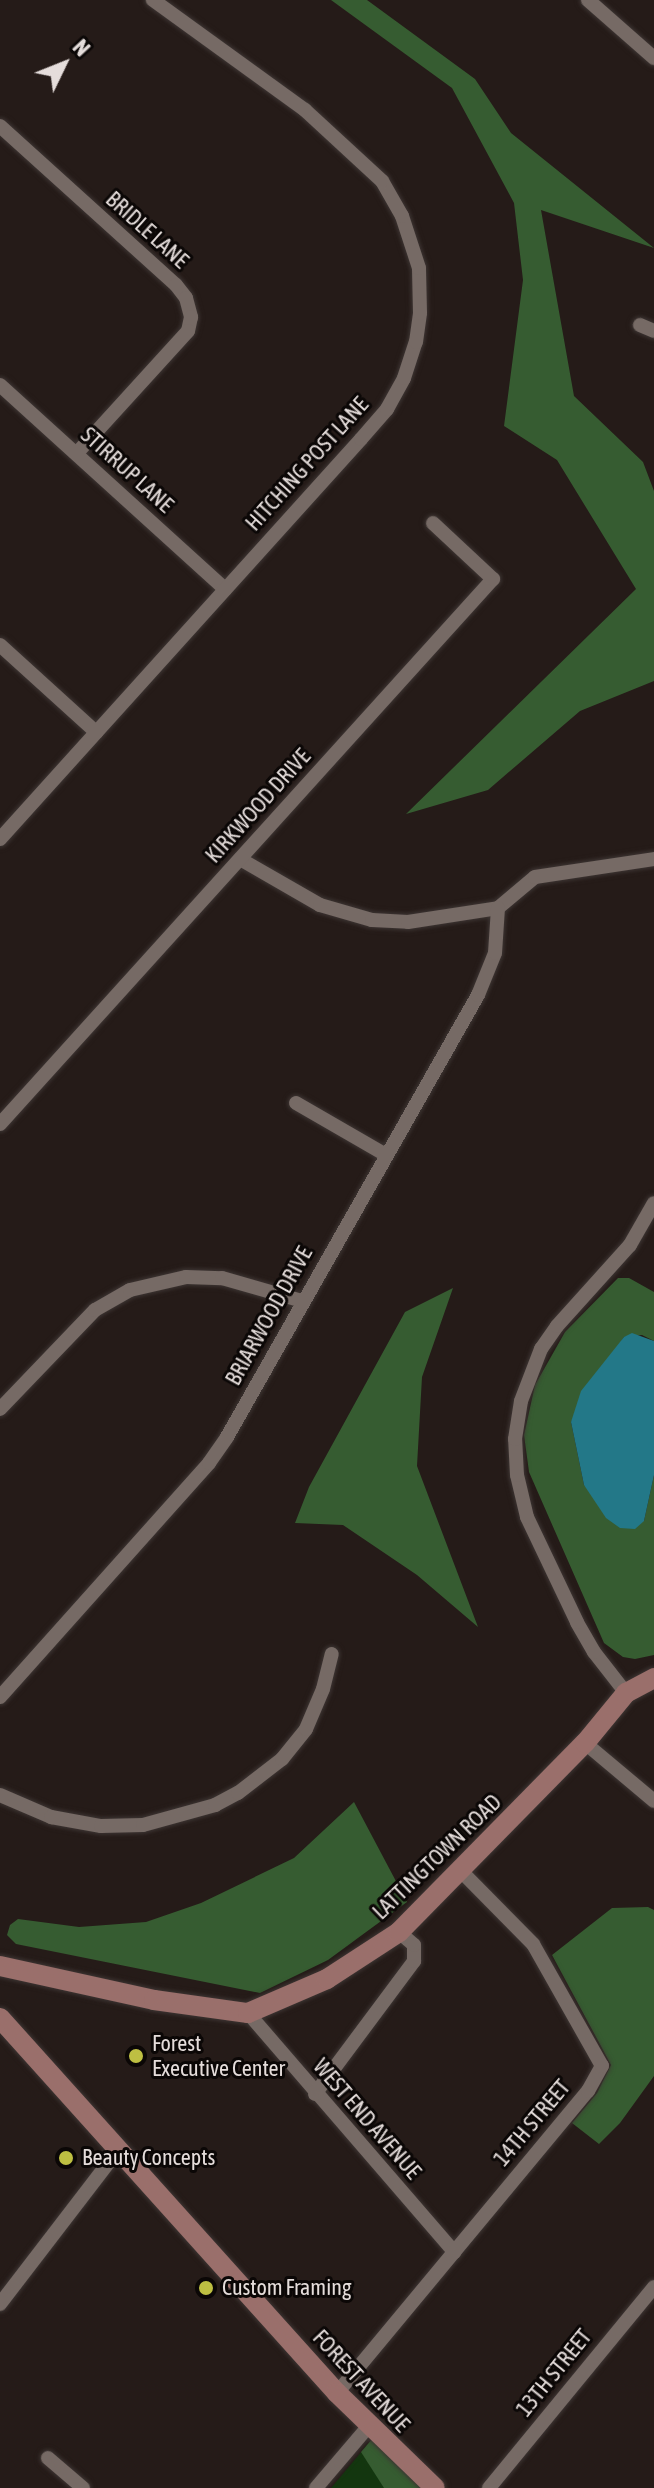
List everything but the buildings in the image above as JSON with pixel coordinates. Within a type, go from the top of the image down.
[{"type":"main road","points":[[626,1693],[654,1678]]},
{"type":"main road","name":"LATTINGTOWN ROAD","points":[[248,2013],[327,1979],[399,1932],[585,1743],[626,1693]]},
{"type":"main road","points":[[0,1953],[23,1969]]},
{"type":"main road","points":[[0,1966],[154,2000],[248,2013]]},
{"type":"main road","name":"FOREST AVENUE","points":[[0,2018],[368,2427],[435,2488]]},
{"type":"street","name":"HITCHING POST LANE","points":[[0,839],[387,409],[404,378],[416,342],[420,313],[419,268],[402,216],[382,181],[305,110],[153,0]]},
{"type":"street","points":[[588,0],[654,58]]},
{"type":"street","name":"BRIDLE LANE","points":[[0,126],[176,285],[186,298],[191,317],[188,331],[76,454]]},
{"type":"street","name":"STIRRUP LANE","points":[[0,385],[225,589]]},
{"type":"street","name":"KIRKWOOD DRIVE","points":[[0,1124],[493,579],[433,523]]},
{"type":"street","points":[[0,645],[96,732]]},
{"type":"street","points":[[240,859],[320,905],[372,920],[408,922],[498,908],[535,877],[654,859]]},
{"type":"street","name":"BRIARWOOD DRIVE","points":[[0,1697],[209,1463],[489,973],[498,908]]},
{"type":"street","points":[[296,1103],[386,1155]]},
{"type":"street","points":[[626,1693],[594,1652],[577,1622],[527,1517],[517,1475],[515,1439],[521,1401],[541,1349],[557,1326],[630,1245],[654,1203]]},
{"type":"street","points":[[0,1409],[95,1310],[130,1290],[186,1277],[222,1278],[302,1301]]},
{"type":"street","points":[[0,1795],[51,1817],[101,1826],[143,1825],[215,1805],[238,1793],[282,1759],[306,1729],[323,1689],[332,1654]]},
{"type":"street","points":[[585,1743],[654,1801]]},
{"type":"street","name":"14TH STREET","points":[[337,2393],[588,2091],[602,2066],[533,1944],[460,1870]]},
{"type":"street","points":[[315,2094],[414,1961],[414,1945],[399,1932]]},
{"type":"street","name":"WEST END AVENUE","points":[[248,2013],[454,2252]]},
{"type":"street","points":[[0,2304],[119,2149]]},
{"type":"street","name":"13TH STREET","points":[[489,2488],[654,2287]]},
{"type":"street","points":[[316,2488],[368,2427]]},
{"type":"street","points":[[48,2458],[83,2488]]},
{"type":"green space","points":[[331,0],[367,0],[475,79],[511,133],[654,248],[541,210],[574,396],[643,462],[654,491],[654,681],[580,711],[488,790],[406,814],[636,589],[557,460],[504,426],[523,280],[514,203],[452,88]]},
{"type":"green space","points":[[618,1278],[629,1278],[654,1292],[654,1341],[642,1335],[624,1337],[571,1422],[584,1485],[644,1521],[654,1475],[654,1655],[635,1659],[623,1657],[604,1643],[529,1472],[524,1435],[535,1385],[565,1332]]},
{"type":"green space","points":[[453,1288],[422,1377],[417,1466],[478,1627],[417,1575],[343,1525],[295,1523],[309,1487],[405,1312]]},
{"type":"green space","points":[[354,1802],[407,1902],[328,1960],[260,1993],[16,1944],[7,1935],[10,1925],[18,1919],[79,1927],[146,1922],[201,1903],[294,1858]]},
{"type":"green space","points":[[648,1907],[654,1910],[654,2076],[620,2123],[599,2144],[572,2123],[597,2093],[611,2065],[552,1955],[612,1908]]},
{"type":"green space","points":[[373,2438],[427,2488],[331,2488]]},
{"type":"green space","points":[[373,2438],[427,2488],[384,2488],[361,2452]]},
{"type":"water","points":[[632,1333],[654,1341],[654,1475],[644,1521],[635,1529],[620,1528],[606,1518],[584,1485],[571,1422],[581,1391],[624,1337]]},
{"type":"place","name":"Forest Executive Center","points":[[136,2056]]},
{"type":"place","name":"Beauty Concepts","points":[[66,2158]]},
{"type":"place","name":"Custom Framing","points":[[206,2288]]}]
